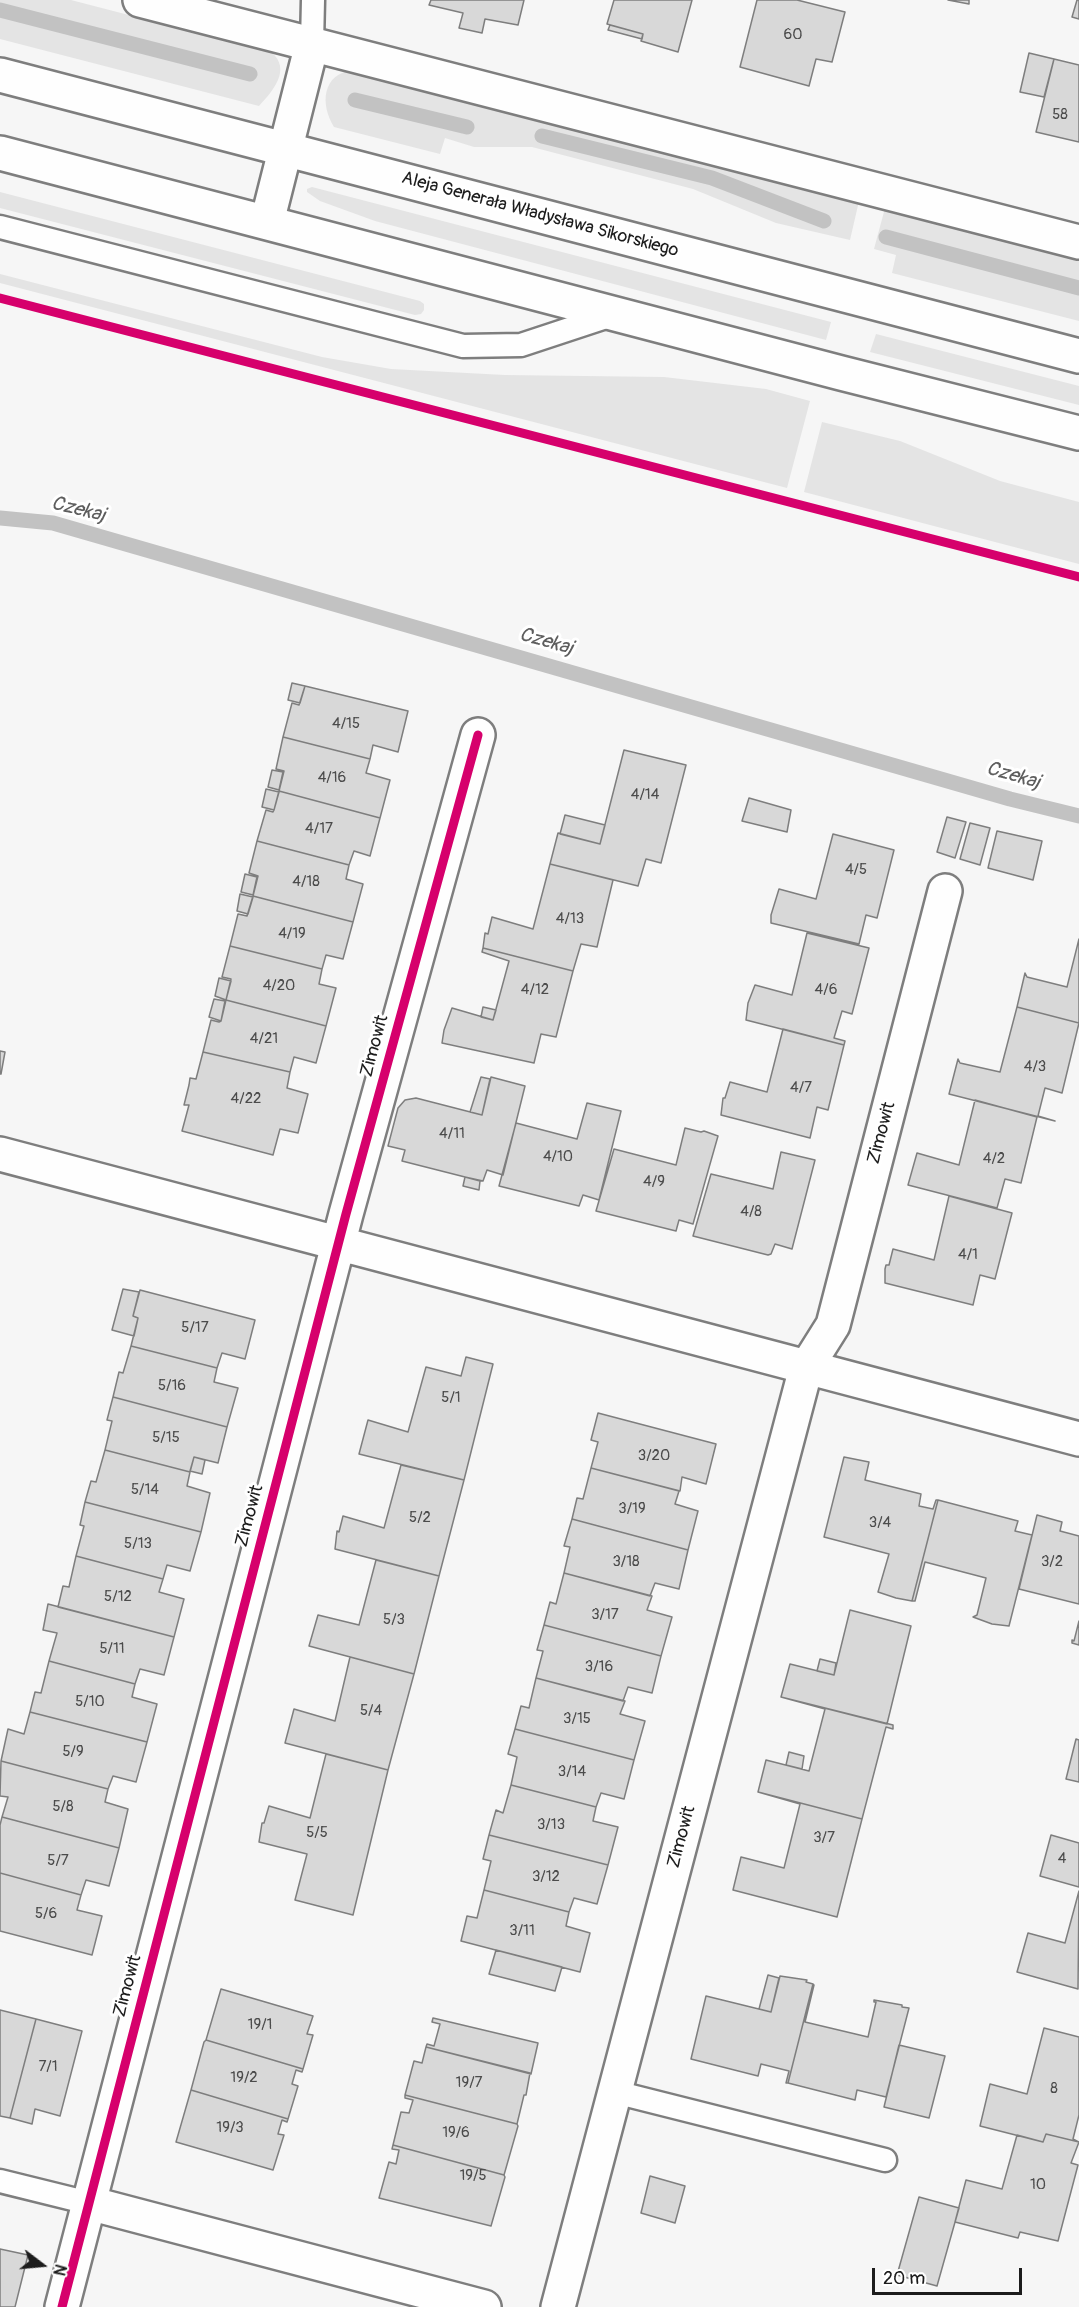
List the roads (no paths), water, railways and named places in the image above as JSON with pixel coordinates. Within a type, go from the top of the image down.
[{"type":"street","points":[[140,0],[1079,242]]},
{"type":"street","points":[[267,222],[312,44]]},
{"type":"street","name":"Aleja Generała Władysława Sikorskiego","points":[[0,75],[1079,356]]},
{"type":"street","points":[[0,153],[1079,433]]},
{"type":"street","name":"Zimowit","points":[[62,2307],[338,1243],[478,735]]},
{"type":"street","name":"Zimowit","points":[[558,2307],[806,1368],[832,1325],[945,891]]},
{"type":"street","points":[[0,1154],[1079,1439]]},
{"type":"street","points":[[89,2203],[484,2307]]},
{"type":"lane","points":[[312,44],[313,0]]},
{"type":"lane","points":[[0,227],[463,346],[521,345],[619,313]]},
{"type":"lane","points":[[615,2092],[885,2160]]},
{"type":"lane","points":[[0,2181],[89,2203]]},
{"type":"waterway","points":[[0,10],[250,74]]},
{"type":"waterway","points":[[355,100],[467,127]]},
{"type":"waterway","points":[[542,136],[712,178],[824,221]]},
{"type":"waterway","points":[[886,237],[1079,288]]},
{"type":"waterway","name":"Czekaj","points":[[0,518],[53,523],[1010,799],[1079,816]]}]
